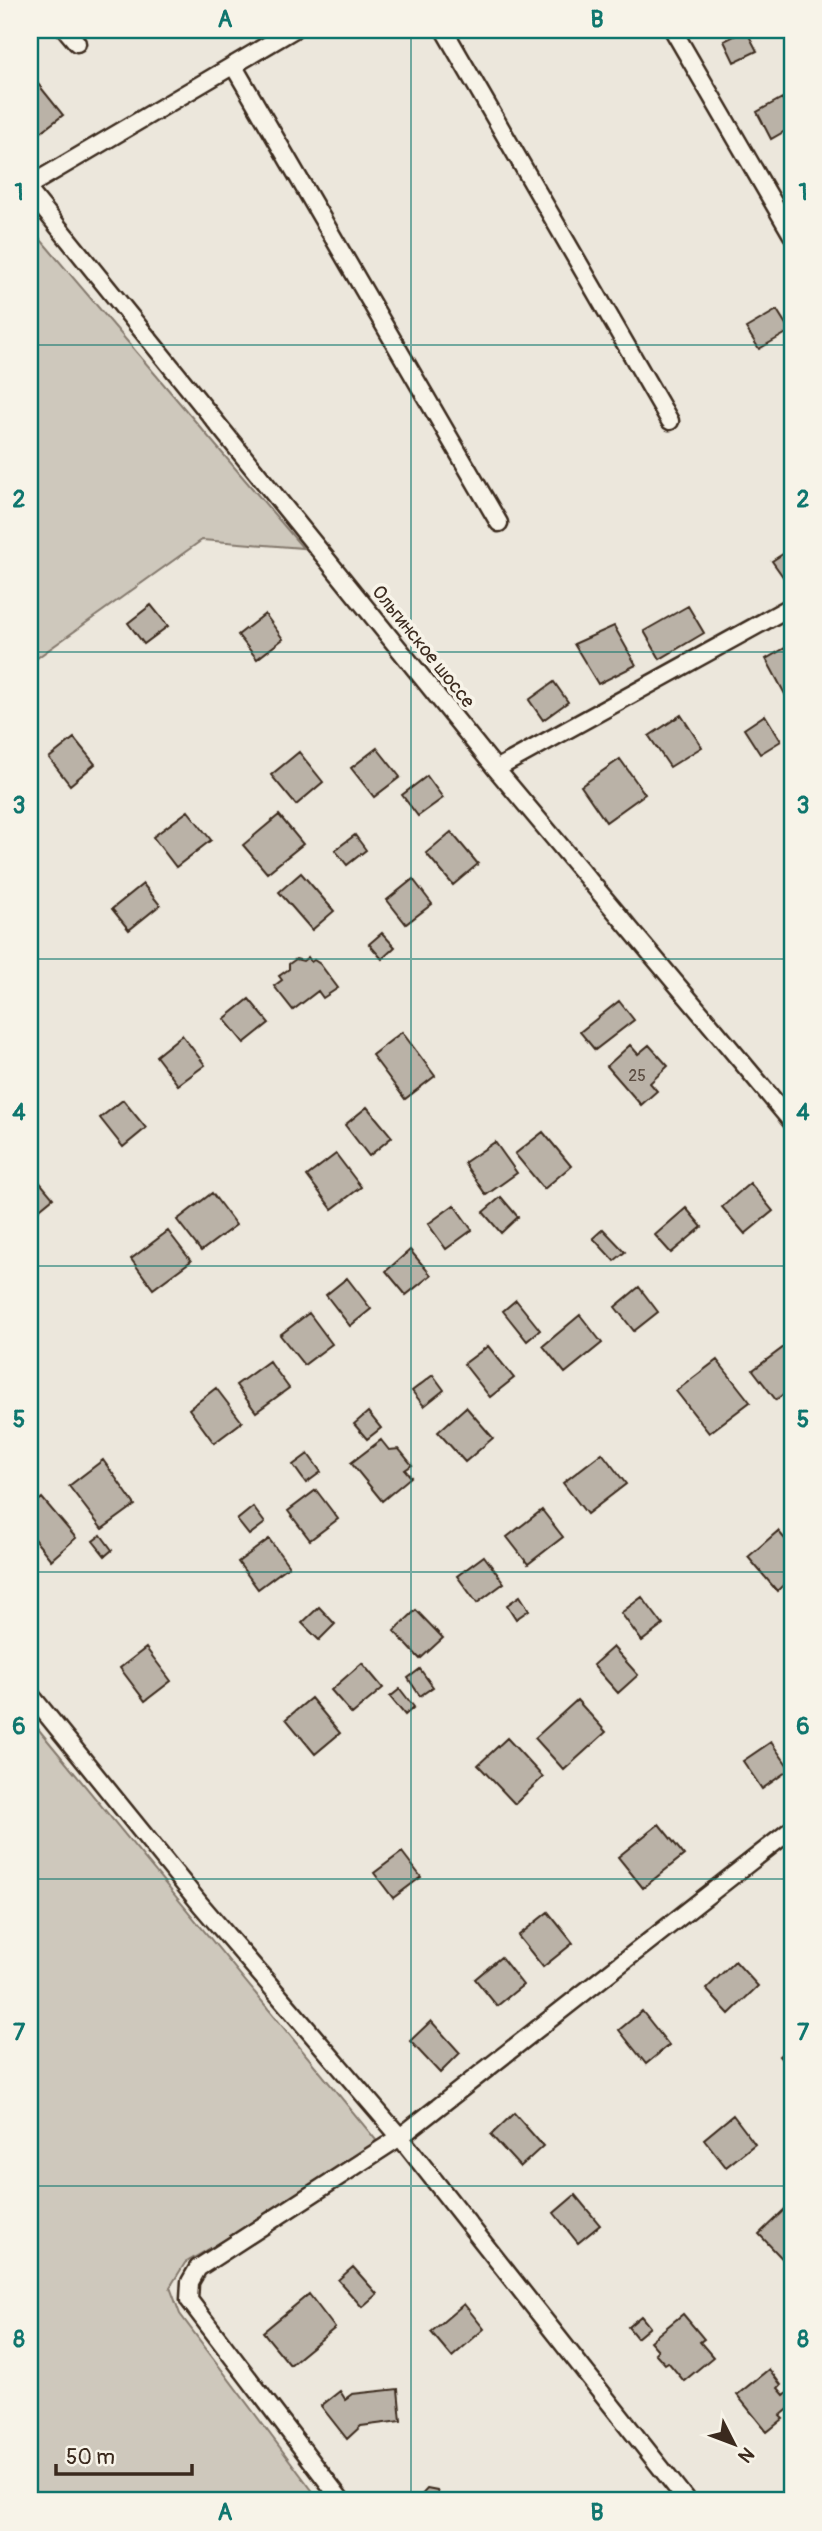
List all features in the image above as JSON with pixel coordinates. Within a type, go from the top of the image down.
[{"type":"street","points":[[30,185],[293,30]]},
{"type":"street","points":[[444,30],[670,421]]},
{"type":"street","points":[[673,30],[792,234]]},
{"type":"street","points":[[233,65],[499,523]]},
{"type":"street","name":"Ольгинское шоссе","points":[[30,192],[496,769],[792,1122]]},
{"type":"street","points":[[496,769],[792,606]]},
{"type":"street","points":[[30,1694],[201,1905],[400,2137],[687,2501]]},
{"type":"street","points":[[342,2501],[189,2300],[190,2282],[198,2268],[400,2137],[792,1829]]},
{"type":"shaded area","points":[[30,227],[303,548],[202,540],[30,663]]},
{"type":"shaded area","points":[[30,1719],[376,2140],[367,2157],[185,2263],[170,2287],[180,2314],[320,2501],[30,2501]]},
{"type":"building","points":[[746,30],[757,51],[734,62],[724,41]]},
{"type":"building","points":[[30,74],[63,115],[41,132],[30,118]]},
{"type":"building","points":[[782,98],[792,117],[792,127],[771,139],[757,112]]},
{"type":"building","points":[[777,310],[790,331],[759,349],[746,328]]},
{"type":"building","points":[[792,548],[792,587],[791,588],[772,561]]},
{"type":"building","points":[[151,605],[168,626],[144,644],[128,623]]},
{"type":"building","points":[[688,606],[704,633],[660,659],[644,631]]},
{"type":"building","points":[[265,614],[283,639],[257,659],[238,635]]},
{"type":"building","points":[[614,626],[636,665],[598,684],[574,644]]},
{"type":"building","points":[[792,644],[792,692],[786,696],[766,659]]},
{"type":"building","points":[[554,682],[568,702],[543,720],[529,700]]},
{"type":"building","points":[[681,715],[702,747],[670,767],[649,736]]},
{"type":"building","points":[[765,715],[781,741],[760,754],[744,729]]},
{"type":"building","points":[[74,738],[95,764],[70,785],[49,758]]},
{"type":"building","points":[[377,748],[400,777],[374,797],[351,768]]},
{"type":"building","points":[[299,752],[323,782],[296,805],[271,775]]},
{"type":"building","points":[[620,759],[645,794],[606,822],[581,786]]},
{"type":"building","points":[[427,776],[443,798],[418,816],[402,795]]},
{"type":"building","points":[[188,811],[211,840],[176,867],[153,837]]},
{"type":"building","points":[[279,815],[303,844],[267,873],[243,845]]},
{"type":"building","points":[[451,832],[478,864],[453,885],[426,853]]},
{"type":"building","points":[[355,835],[366,850],[347,865],[335,850]]},
{"type":"building","points":[[301,873],[334,911],[312,930],[279,892]]},
{"type":"building","points":[[413,879],[432,904],[406,924],[387,900]]},
{"type":"building","points":[[143,884],[160,905],[129,930],[112,909]]},
{"type":"building","points":[[382,933],[395,947],[382,959],[369,944]]},
{"type":"building","points":[[308,957],[311,962],[314,960],[320,964],[338,988],[323,998],[318,991],[293,1010],[274,986],[282,980],[279,976],[289,969],[289,964],[296,959],[303,961]]},
{"type":"building","points":[[249,999],[269,1023],[244,1043],[224,1019]]},
{"type":"building","points":[[619,1001],[634,1020],[595,1050],[580,1032]]},
{"type":"building","points":[[402,1032],[435,1076],[405,1099],[372,1055]]},
{"type":"building","points":[[182,1035],[205,1065],[178,1085],[156,1056]]},
{"type":"building","points":[[630,1045],[638,1054],[649,1045],[668,1066],[650,1083],[657,1091],[641,1105],[607,1066]]},
{"type":"building","points":[[123,1100],[146,1128],[123,1147],[100,1118]]},
{"type":"building","points":[[367,1107],[392,1137],[369,1156],[345,1125]]},
{"type":"building","points":[[543,1132],[571,1166],[544,1189],[515,1154]]},
{"type":"building","points":[[495,1142],[517,1173],[486,1195],[464,1163]]},
{"type":"building","points":[[336,1154],[361,1187],[332,1209],[307,1176]]},
{"type":"building","points":[[32,1173],[53,1198],[30,1217],[30,1175]]},
{"type":"building","points":[[750,1183],[773,1211],[745,1234],[722,1207]]},
{"type":"building","points":[[212,1193],[236,1225],[201,1251],[177,1220]]},
{"type":"building","points":[[501,1197],[518,1217],[501,1233],[483,1212]]},
{"type":"building","points":[[454,1205],[472,1230],[446,1249],[428,1224]]},
{"type":"building","points":[[686,1208],[702,1227],[671,1253],[655,1235]]},
{"type":"building","points":[[603,1229],[625,1252],[614,1261],[593,1238]]},
{"type":"building","points":[[168,1231],[191,1261],[153,1289],[131,1259]]},
{"type":"building","points":[[410,1250],[431,1275],[406,1295],[386,1271]]},
{"type":"building","points":[[347,1278],[371,1309],[350,1326],[326,1295]]},
{"type":"building","points":[[639,1287],[658,1312],[634,1331],[615,1307]]},
{"type":"building","points":[[516,1300],[540,1330],[527,1341],[503,1311]]},
{"type":"building","points":[[309,1313],[332,1344],[304,1365],[280,1335]]},
{"type":"building","points":[[580,1315],[602,1343],[565,1373],[543,1346]]},
{"type":"building","points":[[488,1346],[514,1378],[490,1397],[464,1364]]},
{"type":"building","points":[[784,1347],[792,1358],[792,1387],[776,1400],[753,1370]]},
{"type":"building","points":[[717,1360],[750,1402],[709,1433],[676,1391]]},
{"type":"building","points":[[269,1361],[289,1388],[256,1412],[236,1385]]},
{"type":"building","points":[[433,1375],[444,1390],[424,1406],[412,1391]]},
{"type":"building","points":[[216,1388],[242,1422],[214,1443],[189,1409]]},
{"type":"building","points":[[466,1407],[493,1438],[465,1462],[438,1432]]},
{"type":"building","points":[[368,1412],[381,1428],[367,1439],[354,1424]]},
{"type":"building","points":[[381,1440],[389,1450],[399,1449],[412,1465],[405,1470],[411,1477],[382,1501],[351,1463]]},
{"type":"building","points":[[602,1453],[626,1484],[587,1514],[563,1483]]},
{"type":"building","points":[[308,1454],[321,1472],[306,1483],[293,1465]]},
{"type":"building","points":[[103,1460],[135,1505],[102,1529],[69,1486]]},
{"type":"building","points":[[316,1490],[338,1519],[310,1540],[288,1511]]},
{"type":"building","points":[[42,1498],[76,1538],[51,1560],[30,1534],[30,1508]]},
{"type":"building","points":[[253,1507],[265,1523],[249,1535],[237,1520]]},
{"type":"building","points":[[542,1510],[563,1537],[528,1564],[507,1537]]},
{"type":"building","points":[[778,1531],[792,1547],[792,1577],[777,1591],[748,1557]]},
{"type":"building","points":[[101,1535],[112,1550],[105,1556],[93,1541]]},
{"type":"building","points":[[269,1539],[289,1566],[258,1589],[238,1562]]},
{"type":"building","points":[[484,1556],[504,1583],[477,1603],[457,1576]]},
{"type":"building","points":[[520,1596],[529,1610],[516,1619],[507,1605]]},
{"type":"building","points":[[642,1597],[663,1625],[642,1641],[621,1613]]},
{"type":"building","points":[[319,1607],[335,1624],[319,1640],[302,1623]]},
{"type":"building","points":[[416,1610],[443,1638],[420,1659],[394,1631]]},
{"type":"building","points":[[613,1647],[638,1675],[618,1693],[593,1665]]},
{"type":"building","points":[[146,1648],[171,1681],[145,1701],[120,1668]]},
{"type":"building","points":[[362,1663],[383,1688],[352,1714],[331,1690]]},
{"type":"building","points":[[420,1669],[433,1687],[420,1696],[408,1678]]},
{"type":"building","points":[[400,1689],[414,1707],[405,1715],[390,1697]]},
{"type":"building","points":[[311,1698],[340,1733],[315,1754],[286,1719]]},
{"type":"building","points":[[577,1700],[606,1732],[564,1770],[535,1738]]},
{"type":"building","points":[[507,1738],[543,1777],[515,1804],[478,1765]]},
{"type":"building","points":[[771,1742],[790,1769],[762,1789],[743,1761]]},
{"type":"building","points":[[659,1824],[684,1855],[643,1888],[618,1857]]},
{"type":"building","points":[[402,1852],[421,1877],[393,1898],[374,1873]]},
{"type":"building","points":[[548,1912],[573,1943],[543,1967],[518,1936]]},
{"type":"building","points":[[501,1957],[523,1985],[497,2006],[475,1979]]},
{"type":"building","points":[[735,1961],[758,1986],[729,2014],[706,1989]]},
{"type":"building","points":[[642,2011],[669,2045],[646,2064],[619,2030]]},
{"type":"building","points":[[431,2021],[460,2053],[440,2073],[410,2041]]},
{"type":"building","points":[[792,2045],[792,2071],[779,2056]]},
{"type":"building","points":[[514,2113],[543,2146],[520,2167],[491,2135]]},
{"type":"building","points":[[733,2115],[755,2144],[726,2167],[704,2139]]},
{"type":"building","points":[[575,2195],[600,2225],[578,2243],[554,2213]]},
{"type":"building","points":[[792,2202],[792,2269],[759,2234]]},
{"type":"building","points":[[353,2267],[377,2294],[362,2307],[338,2280]]},
{"type":"building","points":[[309,2294],[335,2328],[290,2365],[263,2332]]},
{"type":"building","points":[[464,2304],[484,2329],[452,2357],[431,2332]]},
{"type":"building","points":[[683,2314],[704,2339],[700,2342],[713,2357],[684,2381],[668,2362],[665,2364],[655,2353],[658,2350],[650,2341]]},
{"type":"building","points":[[641,2316],[650,2327],[637,2338],[628,2327]]},
{"type":"building","points":[[769,2369],[781,2385],[778,2388],[784,2395],[789,2391],[792,2395],[792,2406],[780,2416],[783,2419],[767,2432],[737,2395]]},
{"type":"building","points":[[398,2389],[401,2421],[361,2426],[347,2439],[321,2406],[340,2391],[345,2399],[352,2394]]},
{"type":"building","points":[[427,2489],[437,2491],[442,2501],[416,2501]]}]
